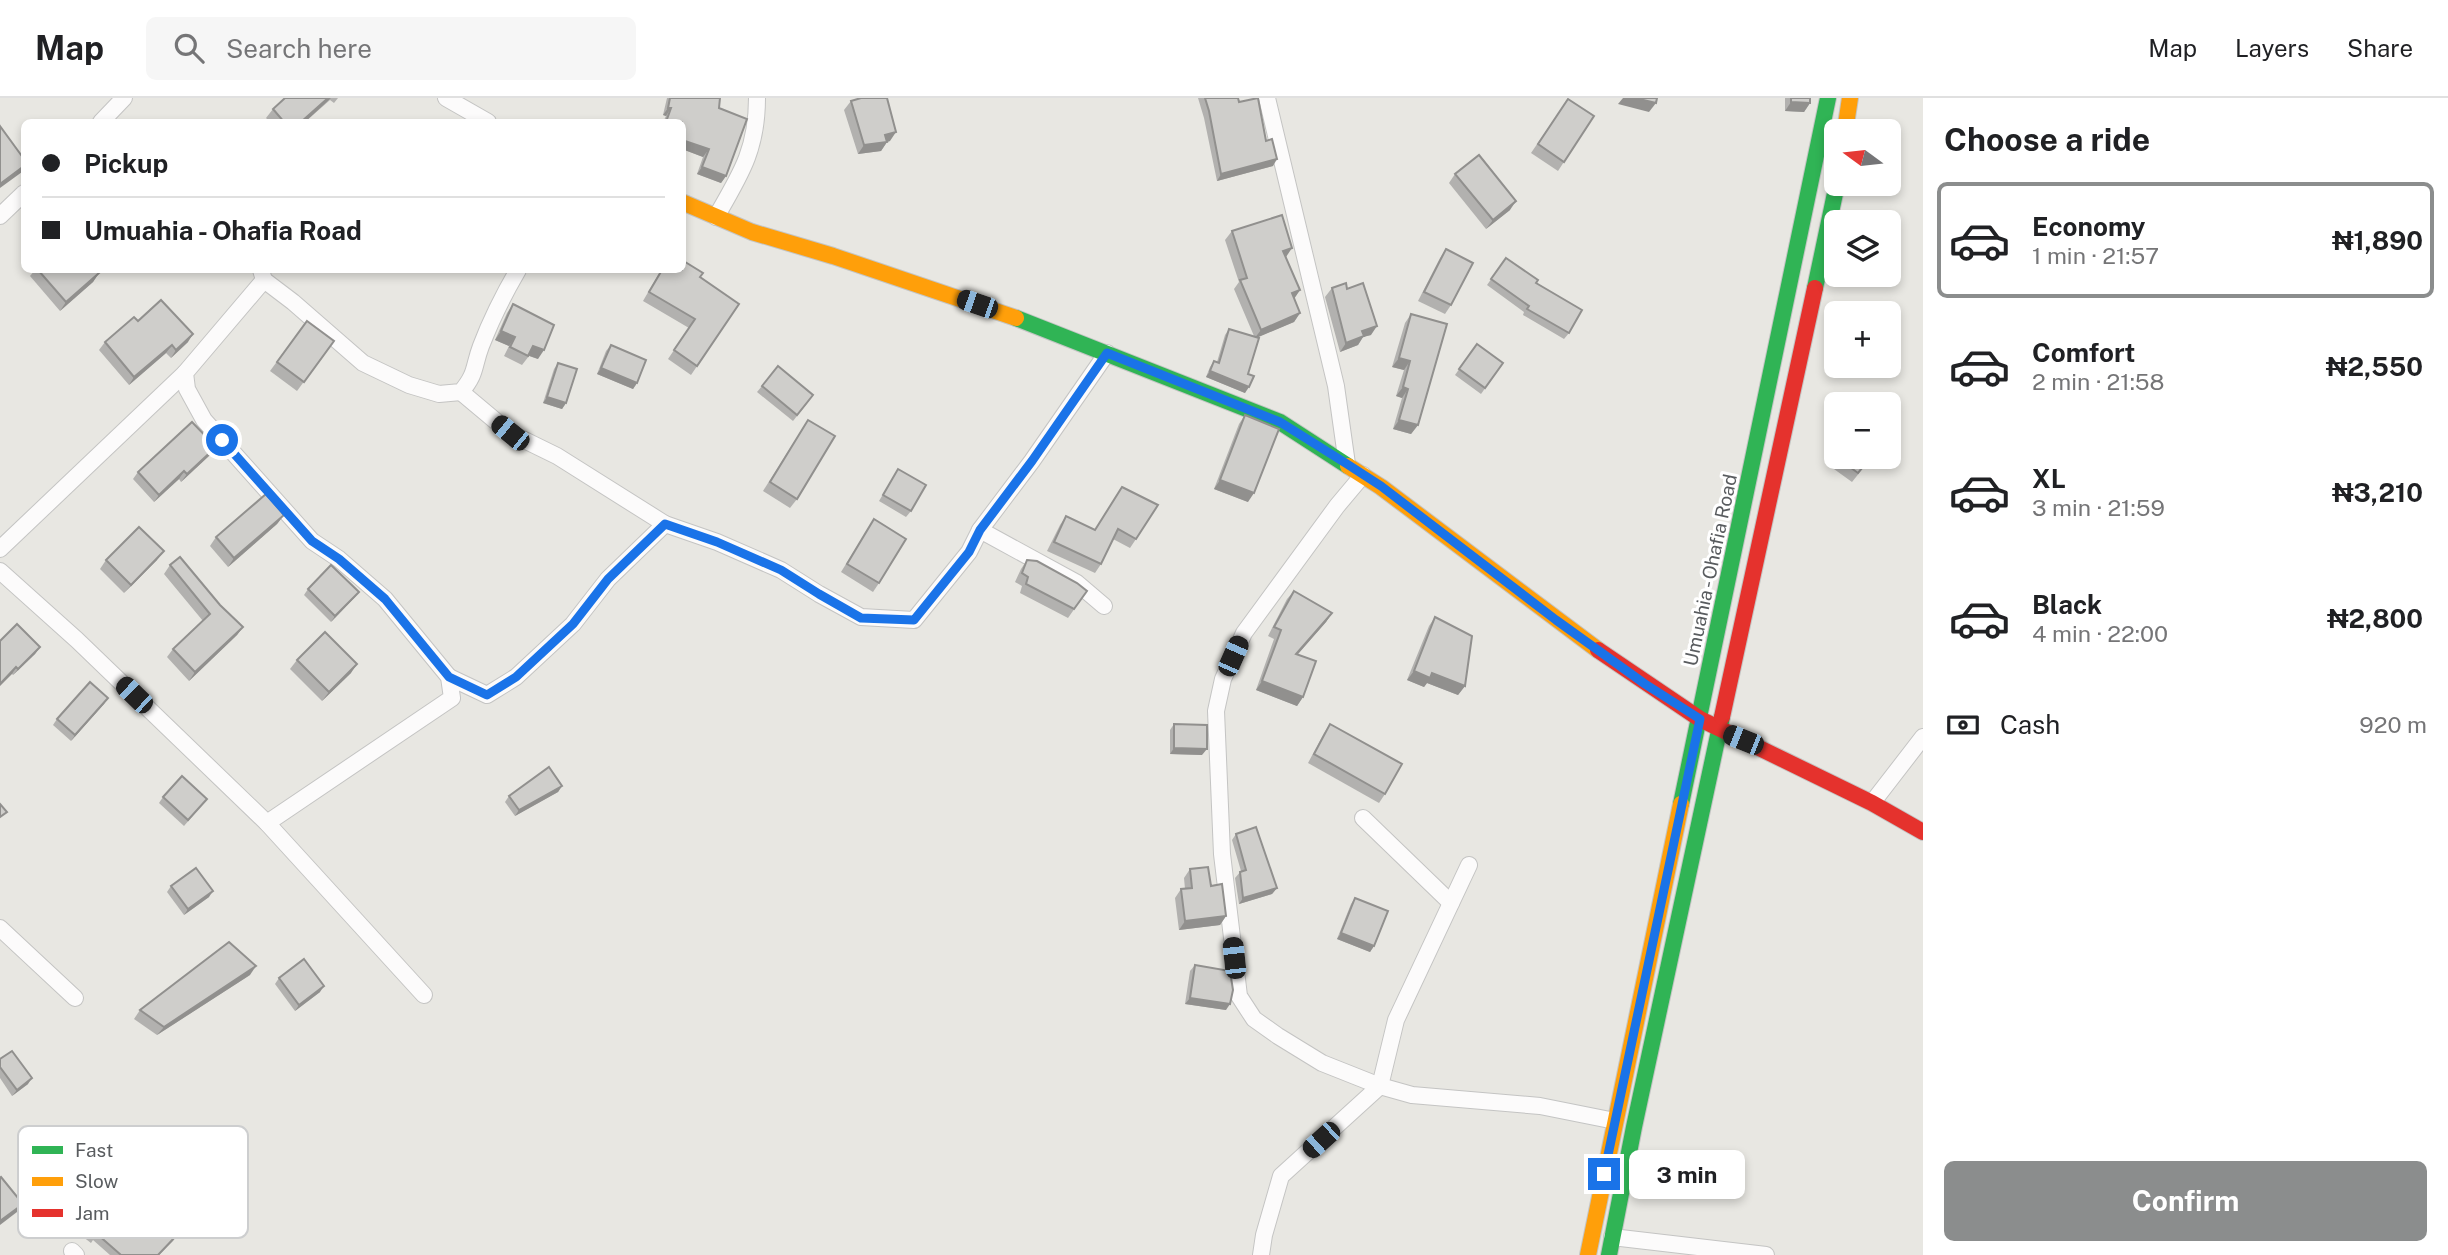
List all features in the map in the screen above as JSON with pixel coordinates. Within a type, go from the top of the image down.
[{"type":"main road","name":"Umuahia - Ohafia Road","points":[[1588,1255],[1828,98]]},
{"type":"main road","points":[[1847,119],[1850,98]]},
{"type":"main road","points":[[1609,1255],[1834,196]]},
{"type":"main road","points":[[686,204],[752,232],[833,256],[1048,329],[1280,422],[1381,486],[1556,620],[1645,684],[1719,730],[1872,803],[1923,832]]},
{"type":"street","points":[[105,119],[124,98]]},
{"type":"street","points":[[446,98],[483,119]]},
{"type":"street","points":[[716,217],[745,169],[757,123],[757,98]]},
{"type":"street","points":[[1267,98],[1336,386],[1347,464]]},
{"type":"street","points":[[0,216],[21,197]]},
{"type":"street","points":[[0,550],[185,373],[262,275],[363,363],[409,385],[439,394],[461,392],[472,379],[480,349],[516,273]]},
{"type":"street","points":[[461,392],[510,433],[557,456],[665,524],[717,542],[781,570],[861,618],[914,620],[969,552],[980,530],[1107,353]]},
{"type":"street","points":[[185,373],[187,389],[204,420],[312,541],[339,559],[385,599],[449,677],[487,695],[516,677],[573,624],[608,579],[665,524]]},
{"type":"street","points":[[1363,475],[1337,506],[1244,633],[1223,679],[1216,711],[1222,854],[1239,996],[1254,1019],[1278,1036],[1322,1063],[1380,1086],[1412,1096],[1540,1106],[1615,1121]]},
{"type":"street","points":[[980,530],[1077,583],[1104,606]]},
{"type":"street","points":[[0,571],[77,640],[268,824],[424,995]]},
{"type":"street","points":[[268,824],[452,698],[449,677]]},
{"type":"street","points":[[1872,803],[1923,737]]},
{"type":"street","points":[[1363,818],[1451,903]]},
{"type":"street","points":[[1261,1255],[1281,1176],[1380,1086],[1396,1020],[1469,865]]},
{"type":"street","points":[[0,928],[75,998]]},
{"type":"street","points":[[1612,1237],[1766,1255]]},
{"type":"building","points":[[285,98],[328,98],[304,119],[281,119],[273,109]]},
{"type":"building","points":[[670,98],[720,98],[719,108],[747,119],[726,176],[702,167],[709,149],[686,141],[686,119],[667,119],[671,108],[668,108]]},
{"type":"building","points":[[861,98],[887,98],[896,132],[885,135],[887,142],[864,145],[851,101]]},
{"type":"building","points":[[1205,98],[1238,98],[1239,102],[1258,98],[1266,141],[1272,139],[1277,159],[1221,174]]},
{"type":"building","points":[[1635,98],[1657,98],[1656,103]]},
{"type":"building","points":[[1791,98],[1810,98],[1810,103],[1791,102]]},
{"type":"building","points":[[1568,99],[1594,116],[1564,162],[1538,144]]},
{"type":"building","points":[[0,126],[21,155],[21,168],[0,184]]},
{"type":"building","points":[[1479,155],[1516,201],[1493,220],[1455,174]]},
{"type":"building","points":[[1282,215],[1292,248],[1283,251],[1300,290],[1292,293],[1300,313],[1261,330],[1240,280],[1247,278],[1232,231]]},
{"type":"building","points":[[1446,249],[1473,263],[1451,305],[1424,292]]},
{"type":"building","points":[[1506,258],[1538,280],[1536,283],[1582,310],[1569,333],[1527,309],[1529,306],[1491,279]]},
{"type":"building","points":[[686,262],[703,273],[700,277],[739,304],[697,366],[674,350],[695,319],[649,292],[660,273],[686,273]]},
{"type":"building","points":[[41,273],[99,273],[66,302]]},
{"type":"building","points":[[1346,283],[1347,289],[1363,283],[1377,326],[1362,331],[1364,336],[1346,343],[1332,288]]},
{"type":"building","points":[[161,300],[193,334],[176,350],[172,345],[134,377],[105,342],[134,317],[138,321]]},
{"type":"building","points":[[513,304],[554,325],[544,350],[533,346],[528,356],[510,347],[515,337],[501,331]]},
{"type":"building","points":[[1411,314],[1447,324],[1418,425],[1399,420],[1408,389],[1403,387],[1410,361],[1399,358]]},
{"type":"building","points":[[307,321],[334,341],[304,382],[277,362]]},
{"type":"building","points":[[1229,329],[1259,338],[1248,374],[1254,376],[1249,387],[1210,371],[1214,361],[1219,363]]},
{"type":"building","points":[[1477,344],[1503,363],[1485,388],[1459,369]]},
{"type":"building","points":[[611,345],[646,360],[637,383],[601,368]]},
{"type":"building","points":[[558,363],[577,369],[566,403],[547,397]]},
{"type":"building","points":[[778,366],[813,395],[797,415],[762,386]]},
{"type":"building","points":[[1245,415],[1279,429],[1254,493],[1220,480]]},
{"type":"building","points":[[808,420],[835,436],[797,499],[770,482]]},
{"type":"building","points":[[192,422],[216,447],[187,474],[184,471],[159,495],[138,472]]},
{"type":"building","points":[[898,469],[926,485],[911,511],[883,495]]},
{"type":"building","points":[[1122,487],[1158,505],[1136,539],[1118,529],[1101,564],[1054,542],[1066,516],[1095,530]]},
{"type":"building","points":[[266,494],[284,515],[234,558],[216,537]]},
{"type":"building","points":[[874,519],[906,539],[879,583],[847,564]]},
{"type":"building","points":[[139,527],[164,551],[131,585],[106,560]]},
{"type":"building","points":[[180,557],[220,605],[243,627],[195,672],[173,649],[210,614],[170,565]]},
{"type":"building","points":[[1027,560],[1037,561],[1087,591],[1074,609],[1026,584],[1028,577],[1022,573]]},
{"type":"building","points":[[331,565],[359,592],[335,616],[308,589]]},
{"type":"building","points":[[1294,591],[1332,613],[1296,654],[1316,661],[1303,697],[1262,681],[1281,630],[1274,627]]},
{"type":"building","points":[[1435,617],[1472,636],[1465,686],[1432,673],[1430,678],[1414,671]]},
{"type":"building","points":[[17,624],[40,647],[0,684],[0,641]]},
{"type":"building","points":[[325,632],[357,664],[329,692],[297,660]]},
{"type":"building","points":[[90,682],[108,698],[75,735],[57,719]]},
{"type":"building","points":[[1174,724],[1207,725],[1207,749],[1174,748]]},
{"type":"building","points":[[1330,724],[1402,764],[1385,794],[1314,754]]},
{"type":"building","points":[[549,767],[562,786],[519,810],[509,796]]},
{"type":"building","points":[[182,776],[207,799],[188,820],[163,797]]},
{"type":"building","points":[[0,804],[7,812],[0,817]]},
{"type":"building","points":[[1256,827],[1277,888],[1243,898],[1240,872],[1246,870],[1236,834]]},
{"type":"building","points":[[1208,867],[1211,886],[1222,884],[1226,916],[1185,921],[1181,889],[1192,888],[1190,869]]},
{"type":"building","points":[[196,868],[213,891],[188,909],[171,886]]},
{"type":"building","points":[[1355,898],[1388,911],[1374,946],[1341,933]]},
{"type":"building","points":[[229,942],[256,966],[164,1027],[140,1010]]},
{"type":"building","points":[[304,959],[324,986],[299,1005],[279,978]]},
{"type":"building","points":[[1195,965],[1230,971],[1233,990],[1230,1004],[1190,998]]},
{"type":"building","points":[[12,1051],[32,1078],[17,1090],[0,1067],[0,1059]]},
{"type":"building","points":[[0,1178],[18,1198],[18,1208],[0,1221]]},
{"type":"building","points":[[102,1238],[174,1238],[158,1255],[121,1255]]},
{"type":"traffic: fast","points":[[1681,804],[1828,98]]},
{"type":"traffic: fast","points":[[1815,288],[1834,196]]},
{"type":"traffic: fast","points":[[1016,318],[1280,422],[1348,466]]},
{"type":"traffic: fast","points":[[1609,1255],[1722,717]]},
{"type":"traffic: slow","points":[[1847,119],[1850,98]]},
{"type":"traffic: slow","points":[[686,204],[752,232],[833,256],[1016,318]]},
{"type":"traffic: slow","points":[[1348,466],[1381,487],[1598,650]]},
{"type":"traffic: slow","points":[[1588,1255],[1681,804]]},
{"type":"traffic: jam","points":[[1722,717],[1815,288]]},
{"type":"traffic: jam","points":[[1598,650],[1700,719],[1872,803],[1923,832]]},
{"type":"route","points":[[222,440],[312,541],[339,559],[385,599],[449,677],[487,695],[516,677],[573,624],[608,579],[665,524],[717,542],[781,570],[861,618],[914,620],[969,552],[980,530],[1107,353],[1280,422],[1381,486],[1556,620],[1645,684],[1700,719],[1604,1174]]}]
